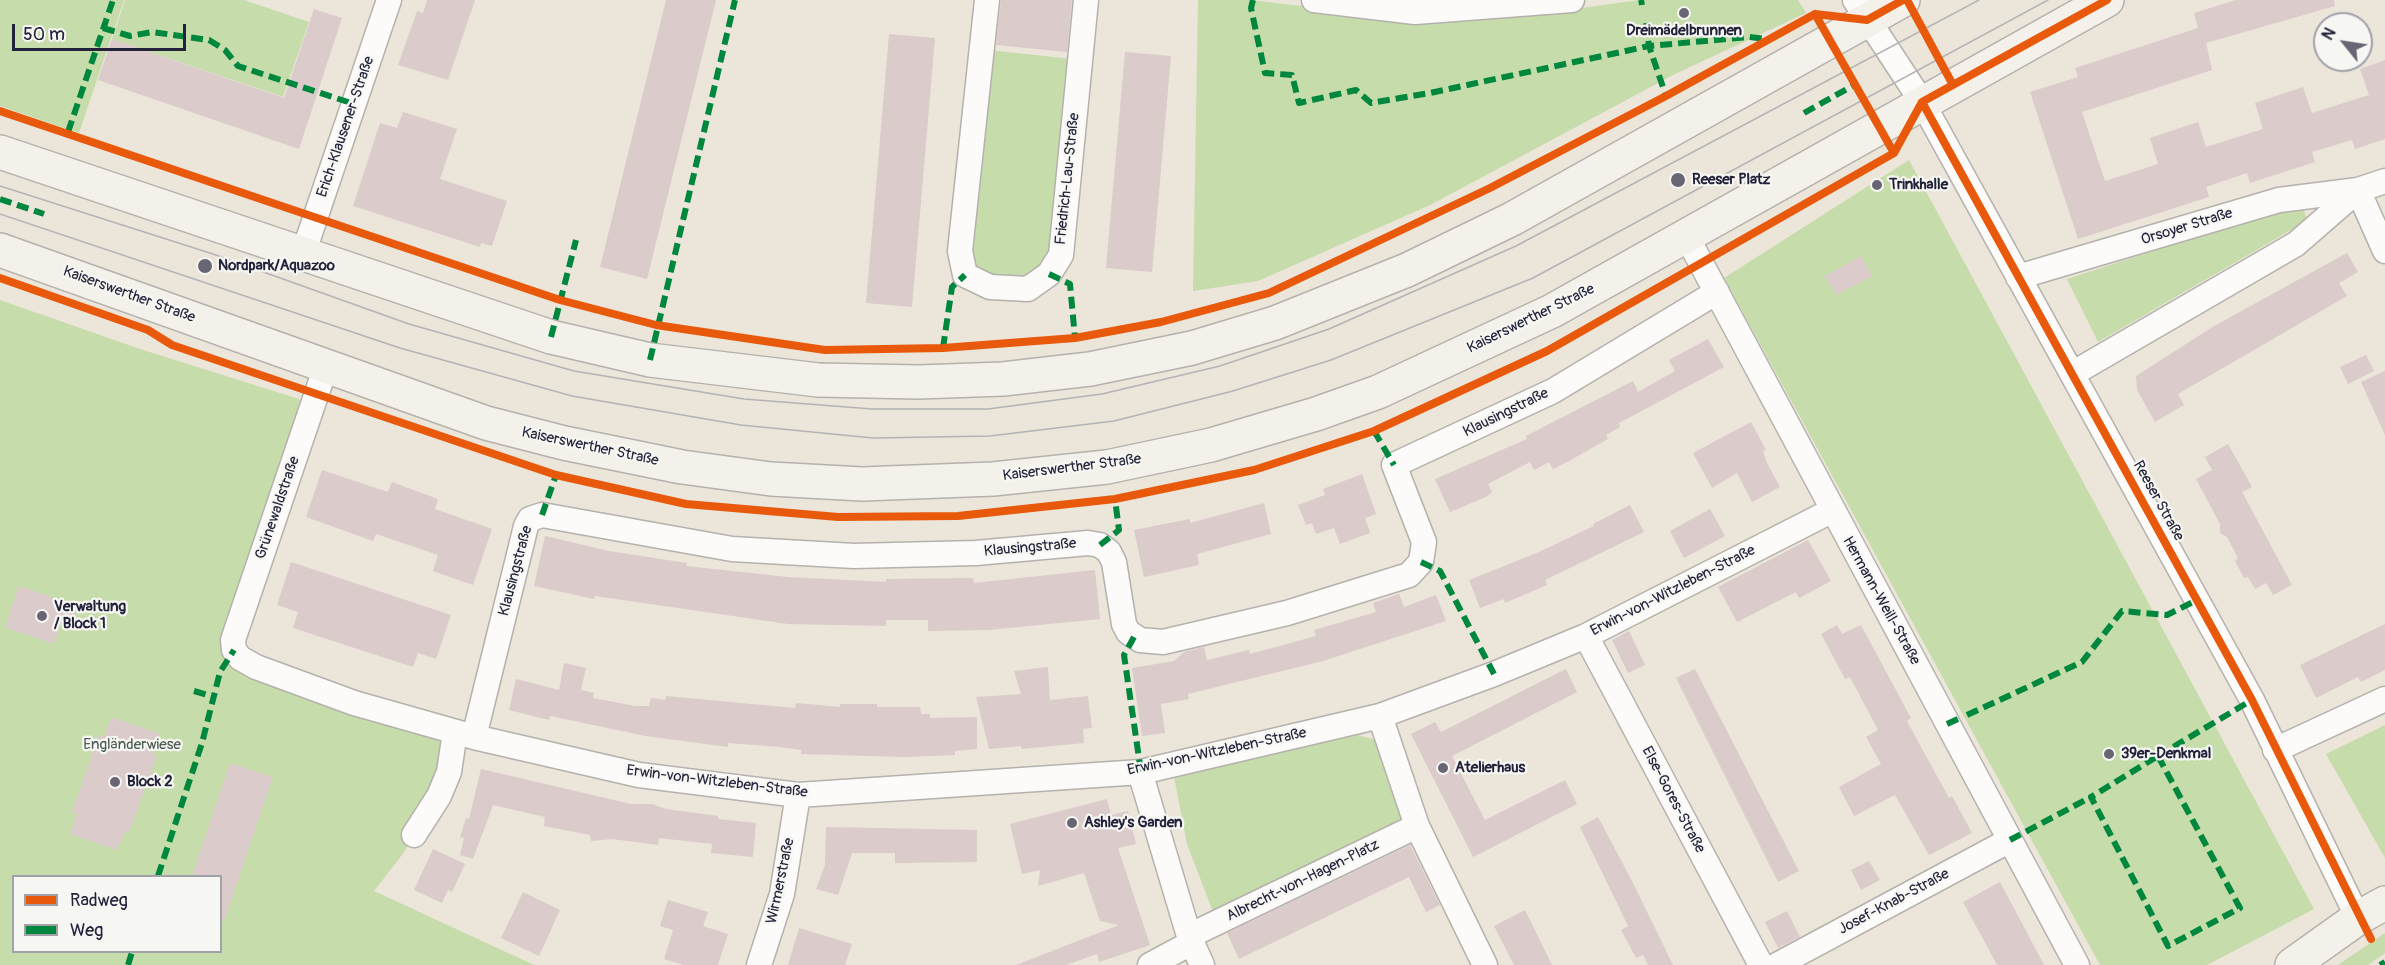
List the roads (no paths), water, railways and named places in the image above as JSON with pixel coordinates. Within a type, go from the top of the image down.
[{"type":"street","name":"Erich-Klausener-Straße","points":[[303,254],[389,0]]},
{"type":"street","name":"Friedrich-Lau-Straße","points":[[987,0],[960,251],[965,275],[990,287],[1028,289],[1049,274],[1061,255],[1086,0]]},
{"type":"street","points":[[1314,0],[1415,12],[1572,0]]},
{"type":"street","points":[[0,152],[551,337],[650,360],[717,370],[818,380],[919,382],[1003,379],[1090,369],[1192,348],[1275,323],[1407,270],[1512,219],[1861,10],[1903,0]]},
{"type":"street","name":"Kaiserswerther Straße","points":[[0,250],[486,423],[564,443],[682,467],[771,479],[862,484],[993,479],[1107,467],[1211,445],[1316,414],[1378,392],[1552,311],[2107,0]]},
{"type":"street","name":"Reeser Straße","points":[[1861,10],[1922,102],[2252,700],[2275,750],[2372,911]]},
{"type":"street","name":"Orsoyer Straße","points":[[2019,277],[2279,200],[2358,190],[2385,181]]},
{"type":"street","points":[[2358,190],[2385,250]]},
{"type":"street","name":"Orsoyer Straße","points":[[2073,374],[2296,244],[2358,190]]},
{"type":"street","name":"Hermann-Weill-Straße","points":[[1687,237],[1831,511],[2076,965]]},
{"type":"street","name":"Klausingstraße","points":[[465,735],[526,526],[530,519],[542,515],[732,549],[854,556],[976,553],[1088,543],[1100,545],[1109,552],[1114,562],[1124,624],[1128,632],[1140,640],[1163,642],[1287,613],[1409,574],[1421,562],[1424,542],[1394,465],[1552,391],[1717,292]]},
{"type":"street","name":"Grünewaldstraße","points":[[234,650],[233,640],[326,366]]},
{"type":"street","name":"Erwin-von-Witzleben-Straße","points":[[234,650],[240,658],[256,667],[354,703],[465,735],[639,775],[798,795],[1140,772],[1380,716],[1494,674],[1586,636],[1831,511]]},
{"type":"street","name":"Else-Gores-Straße","points":[[1586,636],[1761,965]]},
{"type":"street","points":[[2275,750],[2385,699]]},
{"type":"street","points":[[1380,716],[1417,826],[1485,965]]},
{"type":"street","points":[[414,835],[440,796],[465,735]]},
{"type":"street","points":[[1140,772],[1190,939],[1202,965]]},
{"type":"street","name":"Wirmerstraße","points":[[759,965],[782,894],[798,795]]},
{"type":"street","name":"Albrecht-von-Hagen-Platz","points":[[1150,965],[1190,939],[1417,826]]},
{"type":"street","name":"Josef-Knab-Straße","points":[[1777,965],[2010,840]]},
{"type":"street","points":[[2292,965],[2372,911]]},
{"type":"tram line","points":[[0,186],[213,254],[409,324],[574,371],[744,399],[872,409],[988,409],[1102,394],[1220,366],[1329,329],[1516,246],[1979,0]]},
{"type":"tram line","points":[[0,214],[400,348],[572,396],[741,425],[873,438],[990,436],[1114,421],[1233,391],[1331,360],[1533,278],[2048,0]]},
{"type":"place","name":"Dreimädelbrunnen","points":[[1684,13]]},
{"type":"place","name":"Reeser Platz","points":[[1678,180]]},
{"type":"place","name":"Trinkhalle","points":[[1877,185]]},
{"type":"place","name":"Nordpark/Aquazoo","points":[[205,266]]},
{"type":"place","name":"Verwaltung / Block 1","points":[[42,616]]},
{"type":"place","name":"39er-Denkmal","points":[[2109,754]]},
{"type":"place","name":"Atelierhaus","points":[[1443,768]]},
{"type":"place","name":"Block 2","points":[[115,782]]},
{"type":"place","name":"Ashley's Garden","points":[[1072,823]]},
{"type":"park label","name":"Engländerwiese","points":[[132,745]]}]
